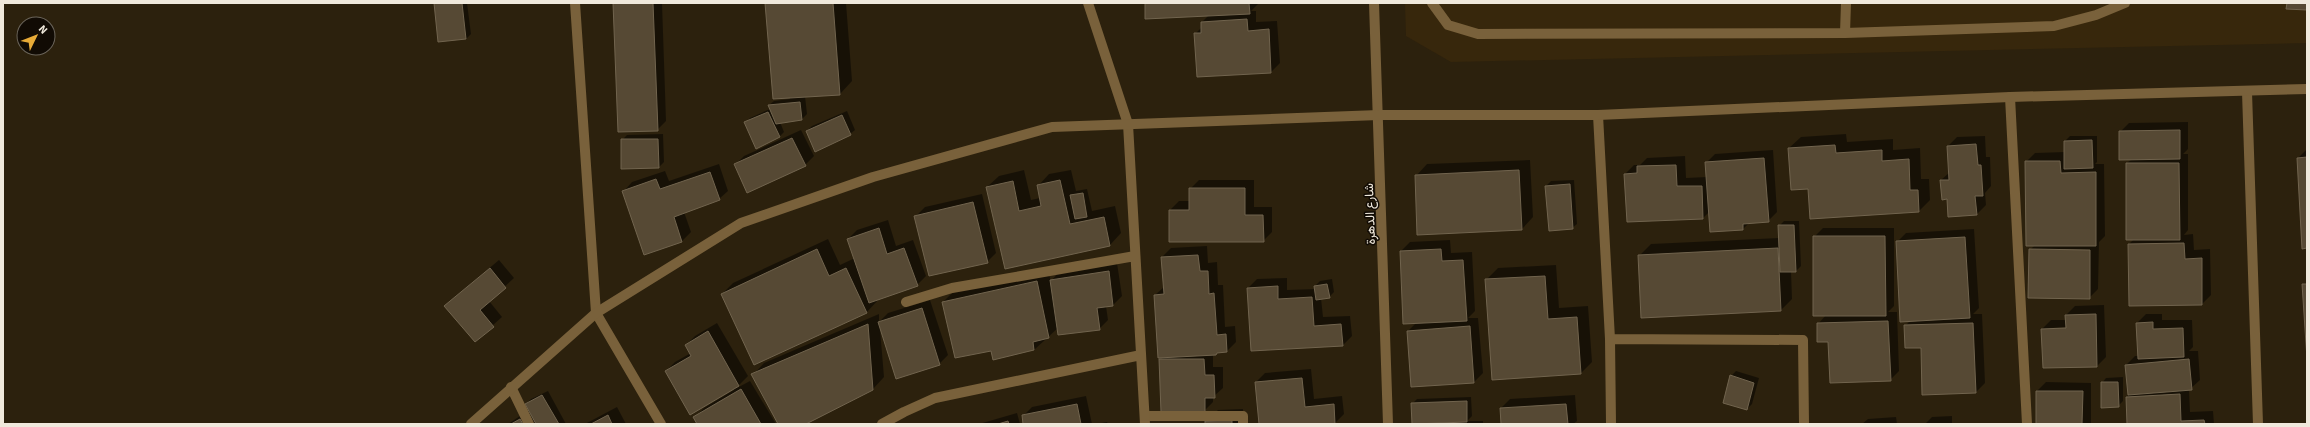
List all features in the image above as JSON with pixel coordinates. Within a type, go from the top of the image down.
[{"type":"street","points":[[575,3],[596,312],[661,424]]},
{"type":"street","points":[[1088,3],[1128,124],[1146,420],[1243,416],[1243,424]]},
{"type":"street","name":"شارع الدهرة","points":[[1374,3],[1379,116],[1388,424]]},
{"type":"street","points":[[1432,3],[1448,25],[1478,34],[1846,33],[2054,26],[2096,15],[2125,3]]},
{"type":"street","points":[[1846,3],[1846,33]]},
{"type":"street","points":[[471,424],[596,312],[741,223],[873,177],[1052,127],[1379,116],[1598,115],[2010,97],[2307,90]]},
{"type":"street","points":[[2247,92],[2258,424]]},
{"type":"street","points":[[2010,97],[2027,424]]},
{"type":"street","points":[[1598,115],[1610,339],[1611,424]]},
{"type":"street","points":[[906,302],[952,288],[1135,256]]},
{"type":"street","points":[[1610,339],[1803,340],[1804,424]]},
{"type":"street","points":[[882,424],[935,398],[1141,356]]},
{"type":"street","points":[[511,387],[529,424]]},
{"type":"shaded area","points":[[1405,3],[2307,3],[2307,43],[1451,62],[1406,36]]},
{"type":"building","points":[[434,3],[462,3],[466,39],[438,42]]},
{"type":"building","points":[[613,3],[653,3],[658,131],[618,132]]},
{"type":"building","points":[[765,3],[833,3],[840,95],[773,99]]},
{"type":"building","points":[[1145,3],[1249,3],[1250,14],[1145,19]]},
{"type":"building","points":[[2287,3],[2307,3],[2307,10],[2286,9]]},
{"type":"building","points":[[1247,19],[1248,31],[1269,29],[1271,73],[1197,77],[1194,33],[1201,33],[1201,22]]},
{"type":"building","points":[[800,102],[802,120],[776,124],[768,105]]},
{"type":"building","points":[[768,112],[780,137],[756,149],[744,122]]},
{"type":"building","points":[[842,115],[851,135],[815,152],[806,131]]},
{"type":"building","points":[[2180,130],[2180,159],[2119,160],[2119,131]]},
{"type":"building","points":[[792,138],[806,166],[747,193],[734,164]]},
{"type":"building","points":[[621,139],[658,139],[659,168],[621,169]]},
{"type":"building","points":[[2092,140],[2093,168],[2064,169],[2064,141]]},
{"type":"building","points":[[1976,144],[1978,165],[1981,165],[1983,196],[1975,196],[1977,215],[1948,217],[1947,199],[1942,200],[1940,180],[1949,180],[1947,146]]},
{"type":"building","points":[[1835,145],[1836,153],[1882,150],[1882,161],[1909,159],[1910,190],[1918,190],[1919,212],[1810,219],[1808,189],[1791,190],[1788,148]]},
{"type":"building","points":[[2307,157],[2307,248],[2302,249],[2297,158]]},
{"type":"building","points":[[1764,158],[1769,222],[1743,224],[1743,230],[1710,232],[1705,162]]},
{"type":"building","points":[[2025,161],[2060,161],[2061,173],[2096,172],[2096,246],[2026,246]]},
{"type":"building","points":[[2126,163],[2179,163],[2180,240],[2126,240]]},
{"type":"building","points":[[1676,165],[1677,186],[1702,186],[1703,219],[1627,222],[1624,174],[1637,173],[1637,166]]},
{"type":"building","points":[[1519,170],[1522,230],[1417,235],[1415,175]]},
{"type":"building","points":[[710,172],[720,200],[674,217],[682,242],[644,255],[622,191],[656,179],[660,189]]},
{"type":"building","points":[[1060,180],[1070,224],[1104,217],[1110,246],[1005,269],[986,187],[1013,181],[1019,211],[1041,206],[1037,185]]},
{"type":"building","points":[[1570,184],[1573,229],[1549,231],[1545,186]]},
{"type":"building","points":[[1189,188],[1245,188],[1245,215],[1263,215],[1264,242],[1169,242],[1169,210],[1189,210]]},
{"type":"building","points":[[1083,193],[1087,217],[1075,219],[1070,195]]},
{"type":"building","points":[[973,202],[988,263],[929,276],[914,216]]},
{"type":"building","points":[[1778,225],[1794,225],[1796,272],[1780,272]]},
{"type":"building","points":[[879,228],[887,254],[904,248],[918,286],[869,303],[847,239]]},
{"type":"building","points":[[1813,236],[1885,236],[1886,316],[1813,316]]},
{"type":"building","points":[[1965,237],[1970,318],[1900,322],[1896,241]]},
{"type":"building","points":[[2184,243],[2185,259],[2202,258],[2202,305],[2129,306],[2128,244]]},
{"type":"building","points":[[1778,248],[1781,311],[1641,318],[1638,255]]},
{"type":"building","points":[[817,249],[829,276],[846,268],[867,313],[754,365],[721,294]]},
{"type":"building","points":[[1441,249],[1442,261],[1463,260],[1467,321],[1403,324],[1400,251]]},
{"type":"building","points":[[2029,249],[2090,250],[2090,299],[2028,298]]},
{"type":"building","points":[[1198,255],[1200,271],[1208,271],[1209,294],[1214,293],[1217,335],[1226,334],[1227,352],[1217,353],[1216,355],[1158,358],[1154,295],[1164,294],[1161,257]]},
{"type":"building","points":[[490,268],[506,288],[480,310],[494,327],[475,342],[444,306]]},
{"type":"building","points":[[1109,271],[1113,306],[1097,308],[1100,330],[1058,335],[1050,280]]},
{"type":"building","points":[[1545,276],[1548,319],[1577,317],[1581,374],[1492,380],[1485,279]]},
{"type":"building","points":[[1037,281],[1049,338],[1033,342],[1034,350],[993,360],[991,351],[955,358],[942,302]]},
{"type":"building","points":[[1327,284],[1330,298],[1316,300],[1314,286]]},
{"type":"building","points":[[2302,284],[2307,284],[2307,359]]},
{"type":"building","points":[[1278,286],[1278,299],[1312,297],[1314,326],[1341,324],[1343,346],[1251,351],[1247,288]]},
{"type":"building","points":[[922,308],[940,365],[896,379],[878,322]]},
{"type":"building","points":[[2096,314],[2097,367],[2043,368],[2041,329],[2066,328],[2065,315]]},
{"type":"building","points":[[1888,321],[1891,381],[1830,383],[1828,342],[1817,342],[1817,323]]},
{"type":"building","points":[[2153,322],[2153,329],[2183,328],[2184,357],[2138,359],[2136,323]]},
{"type":"building","points":[[1973,323],[1976,393],[1922,395],[1921,348],[1905,348],[1904,325]]},
{"type":"building","points":[[868,324],[873,390],[806,424],[778,424],[751,374]]},
{"type":"building","points":[[1470,326],[1474,383],[1411,387],[1407,331]]},
{"type":"building","points":[[708,331],[739,386],[690,415],[665,371],[691,356],[685,345]]},
{"type":"building","points":[[1159,359],[1204,359],[1205,375],[1214,375],[1215,398],[1205,398],[1205,412],[1161,412]]},
{"type":"building","points":[[2189,359],[2192,390],[2128,395],[2125,365]]},
{"type":"building","points":[[1730,375],[1754,383],[1747,410],[1723,403]]},
{"type":"building","points":[[1302,378],[1305,407],[1334,404],[1335,424],[1259,424],[1255,382]]},
{"type":"building","points":[[2101,382],[2118,382],[2119,407],[2101,408]]},
{"type":"building","points":[[741,389],[761,424],[697,424],[693,417]]},
{"type":"building","points":[[2036,391],[2083,391],[2082,424],[2036,424]]},
{"type":"building","points":[[2180,394],[2181,421],[2204,420],[2205,424],[2127,424],[2126,397]]},
{"type":"building","points":[[542,395],[559,424],[536,424],[525,404]]},
{"type":"building","points":[[1467,401],[1467,422],[1412,424],[1411,403]]},
{"type":"building","points":[[1077,404],[1081,424],[1023,424],[1022,415]]},
{"type":"building","points":[[1566,404],[1568,424],[1501,424],[1500,408]]},
{"type":"building","points":[[608,415],[612,424],[591,424]]},
{"type":"building","points":[[520,419],[523,424],[511,424]]},
{"type":"building","points":[[1232,420],[1232,424],[1205,424],[1205,421]]},
{"type":"building","points":[[1008,421],[1009,424],[998,424]]}]
